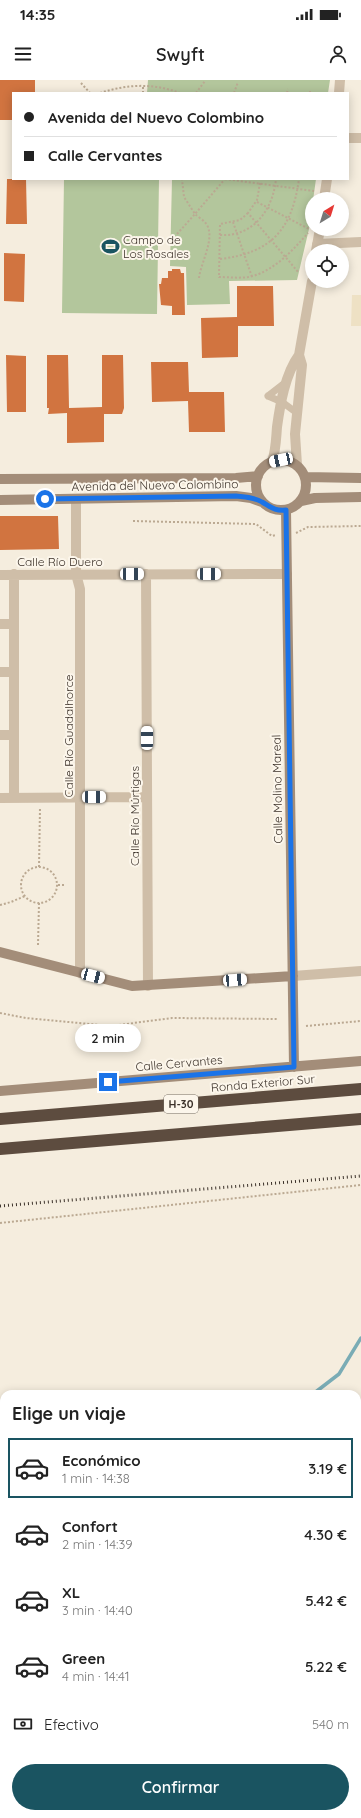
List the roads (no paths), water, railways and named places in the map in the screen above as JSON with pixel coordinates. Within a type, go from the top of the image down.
[{"type":"highway","name":"Ronda Exterior Sur","points":[[0,1119],[361,1088]]},
{"type":"highway","points":[[0,1149],[361,1120]]},
{"type":"street","points":[[339,92],[340,80]]},
{"type":"street","points":[[349,138],[361,138]]},
{"type":"street","points":[[325,192],[327,180]]},
{"type":"street","points":[[343,244],[361,242]]},
{"type":"street","points":[[302,501],[305,494],[305,477],[296,465],[295,447],[302,365],[299,356],[311,288]]},
{"type":"street","points":[[272,462],[275,452],[278,414],[293,363],[299,356]]},
{"type":"street","points":[[296,465],[281,460],[272,462],[261,470],[258,476],[256,490],[262,502],[273,509],[286,510],[302,501],[315,498],[361,497]]},
{"type":"street","name":"Avenida del Nuevo Colombino","points":[[0,479],[236,478],[258,476]]},
{"type":"street","points":[[305,477],[361,478]]},
{"type":"street","name":"Avenida del Nuevo Colombino","points":[[0,500],[236,496],[251,498],[262,502]]},
{"type":"street","name":"Calle Río Guadalhorce","points":[[76,499],[76,574],[80,590],[80,973]]},
{"type":"street","name":"Calle Molino Mareal","points":[[286,510],[294,1067]]},
{"type":"street","name":"Calle Río Duero","points":[[0,574],[287,574]]},
{"type":"street","points":[[14,574],[14,798]]},
{"type":"street","name":"Calle Río Múrtigas","points":[[146,574],[148,986]]},
{"type":"street","points":[[0,624],[14,624]]},
{"type":"street","points":[[0,672],[14,672]]},
{"type":"street","points":[[0,735],[14,735]]},
{"type":"street","points":[[0,798],[147,798]]},
{"type":"street","points":[[0,952],[132,986],[361,971]]},
{"type":"street","name":"Calle Cervantes","points":[[0,1091],[361,1061]]},
{"type":"lane","points":[[287,381],[268,396],[282,402],[297,413]]},
{"type":"waterway","points":[[318,1390],[339,1374],[361,1338]]},
{"type":"railway","points":[[0,1206],[361,1176]]},
{"type":"place","name":"Campo de Los Rosales","points":[[110,246]]}]
